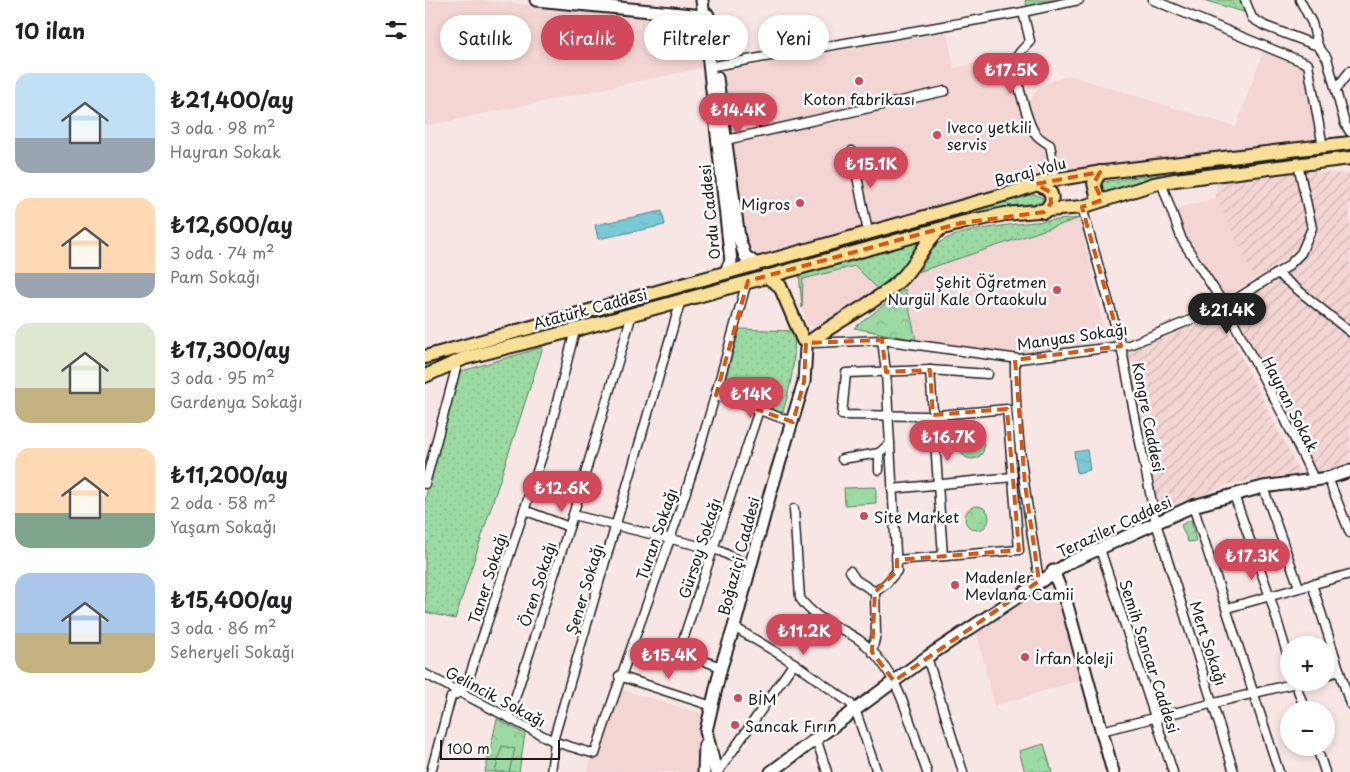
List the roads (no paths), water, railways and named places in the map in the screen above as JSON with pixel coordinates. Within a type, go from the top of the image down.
[{"type":"main road","points":[[536,0],[706,15]]},
{"type":"main road","name":"Ordu Caddesi","points":[[702,0],[706,15]]},
{"type":"main road","name":"Ordu Caddesi","points":[[706,0],[706,15]]},
{"type":"main road","name":"Ordu Caddesi","points":[[711,60],[731,261],[727,271]]},
{"type":"main road","name":"Ordu Caddesi","points":[[712,67],[726,140],[739,238],[745,256],[755,264]]},
{"type":"main road","name":"Baraj Yolu","points":[[755,264],[1015,192],[1036,184],[1100,172],[1350,143]]},
{"type":"main road","points":[[766,276],[942,228],[1005,214],[1044,212],[1082,207],[1161,182],[1350,158]]},
{"type":"main road","points":[[1100,172],[1094,183],[1097,195],[1102,200]]},
{"type":"main road","points":[[1036,184],[1051,192],[1051,203],[1044,212]]},
{"type":"main road","points":[[766,276],[780,286],[809,343],[897,282],[917,260],[930,238],[942,228]]},
{"type":"main road","name":"Atatürk Caddesi","points":[[425,357],[755,264]]},
{"type":"main road","name":"Atatürk Caddesi","points":[[425,376],[458,360],[575,330],[766,276]]},
{"type":"main road","name":"Boğaziçi Caddesi","points":[[717,772],[706,731],[721,667],[734,627],[749,566],[804,382],[809,343]]},
{"type":"main road","name":"Teraziler Caddesi","points":[[774,771],[927,657],[1053,571],[1193,506],[1263,487],[1328,478],[1350,471]]},
{"type":"main road","points":[[1053,571],[1067,605],[1113,772]]},
{"type":"main road","points":[[704,772],[706,731]]},
{"type":"street","points":[[712,67],[1023,12],[1079,0]]},
{"type":"street","points":[[1155,0],[1308,64],[1323,147]]},
{"type":"street","points":[[1245,0],[1252,18],[1265,26],[1318,46]]},
{"type":"street","points":[[1299,0],[1312,23],[1318,46],[1327,58],[1345,124],[1350,132]]},
{"type":"street","points":[[1023,12],[1031,35],[1030,41],[1017,54],[1015,61],[1030,123],[1035,134],[1050,145],[1055,170]]},
{"type":"street","points":[[1336,89],[1350,71]]},
{"type":"street","points":[[726,140],[945,91]]},
{"type":"street","points":[[852,151],[868,232]]},
{"type":"street","name":"Manyas Sokağı","points":[[809,343],[882,340],[1015,359],[1121,346],[1225,306],[1287,267],[1301,253],[1312,228],[1298,164]]},
{"type":"street","name":"Hayran Sokak","points":[[1161,182],[1182,240],[1225,306],[1284,417],[1314,480]]},
{"type":"street","name":"Kongre Caddesi","points":[[1082,207],[1121,346],[1156,523]]},
{"type":"street","points":[[1277,273],[1350,332]]},
{"type":"street","name":"Turan Sokağı","points":[[554,742],[595,754],[619,676],[670,539],[716,395],[747,281]]},
{"type":"street","name":"Şener Sokağı","points":[[551,772],[554,742],[681,300]]},
{"type":"street","name":"Ören Sokağı","points":[[509,717],[573,516],[632,314]]},
{"type":"street","name":"Taner Sokağı","points":[[431,772],[451,697],[461,692],[467,684],[548,438],[575,330]]},
{"type":"street","points":[[875,592],[886,584],[897,571],[889,416],[882,340]]},
{"type":"street","points":[[1015,359],[1015,387],[1025,484],[1039,581]]},
{"type":"street","points":[[425,484],[458,360]]},
{"type":"street","points":[[930,370],[943,556]]},
{"type":"street","points":[[897,560],[1019,550],[1007,409],[933,415],[842,415],[846,374],[930,370],[987,374]]},
{"type":"street","points":[[716,395],[793,422]]},
{"type":"street","name":"Gürsoy Sokağı","points":[[721,667],[679,652],[759,410]]},
{"type":"street","points":[[842,459],[879,453],[890,443]]},
{"type":"street","points":[[879,453],[879,470]]},
{"type":"street","points":[[892,489],[1013,477]]},
{"type":"street","points":[[1328,478],[1346,515],[1350,533]]},
{"type":"street","points":[[1263,487],[1299,587]]},
{"type":"street","points":[[1234,495],[1282,636]]},
{"type":"street","points":[[1193,506],[1279,772]]},
{"type":"street","points":[[794,509],[800,598],[808,610],[862,642],[894,681],[927,772]]},
{"type":"street","points":[[524,510],[569,527]]},
{"type":"street","points":[[573,516],[713,550],[749,566]]},
{"type":"street","name":"Mert Sokağı","points":[[1156,523],[1234,772]]},
{"type":"street","name":"Semih Sancar Caddesi","points":[[1099,549],[1173,772]]},
{"type":"street","points":[[849,572],[856,580],[875,592]]},
{"type":"street","points":[[1227,608],[1350,574]]},
{"type":"street","points":[[1312,584],[1350,704]]},
{"type":"street","points":[[872,652],[876,634],[875,592]]},
{"type":"street","points":[[734,627],[794,663],[850,703],[855,709],[877,772]]},
{"type":"street","points":[[927,657],[963,772]]},
{"type":"street","points":[[717,772],[794,663]]},
{"type":"street","points":[[1335,672],[1340,671]]},
{"type":"street","name":"Gelincik Sokağı","points":[[425,674],[554,742]]},
{"type":"street","points":[[619,676],[712,706]]},
{"type":"street","points":[[1101,731],[1280,687]]},
{"type":"street","points":[[816,738],[827,772]]},
{"type":"street","points":[[1320,756],[1325,772]]},
{"type":"water","points":[[662,211],[665,225],[598,239],[595,225]]},
{"type":"water","points":[[1087,450],[1090,470],[1077,473],[1074,452]]},
{"type":"place","name":"Koton fabrikası","points":[[859,81]]},
{"type":"place","name":"Iveco yetkili servis","points":[[937,135]]},
{"type":"place","name":"Migros","points":[[800,203]]},
{"type":"place","name":"Şehit Öğretmen Nurgül Kale Ortaokulu","points":[[1057,290]]},
{"type":"place","name":"Site Market","points":[[864,516]]},
{"type":"place","name":"Madenler Mevlana Camii","points":[[955,585]]},
{"type":"place","name":"İrfan koleji","points":[[1025,657]]},
{"type":"place","name":"BİM","points":[[738,698]]},
{"type":"place","name":"Sancak Fırın","points":[[735,725]]}]
